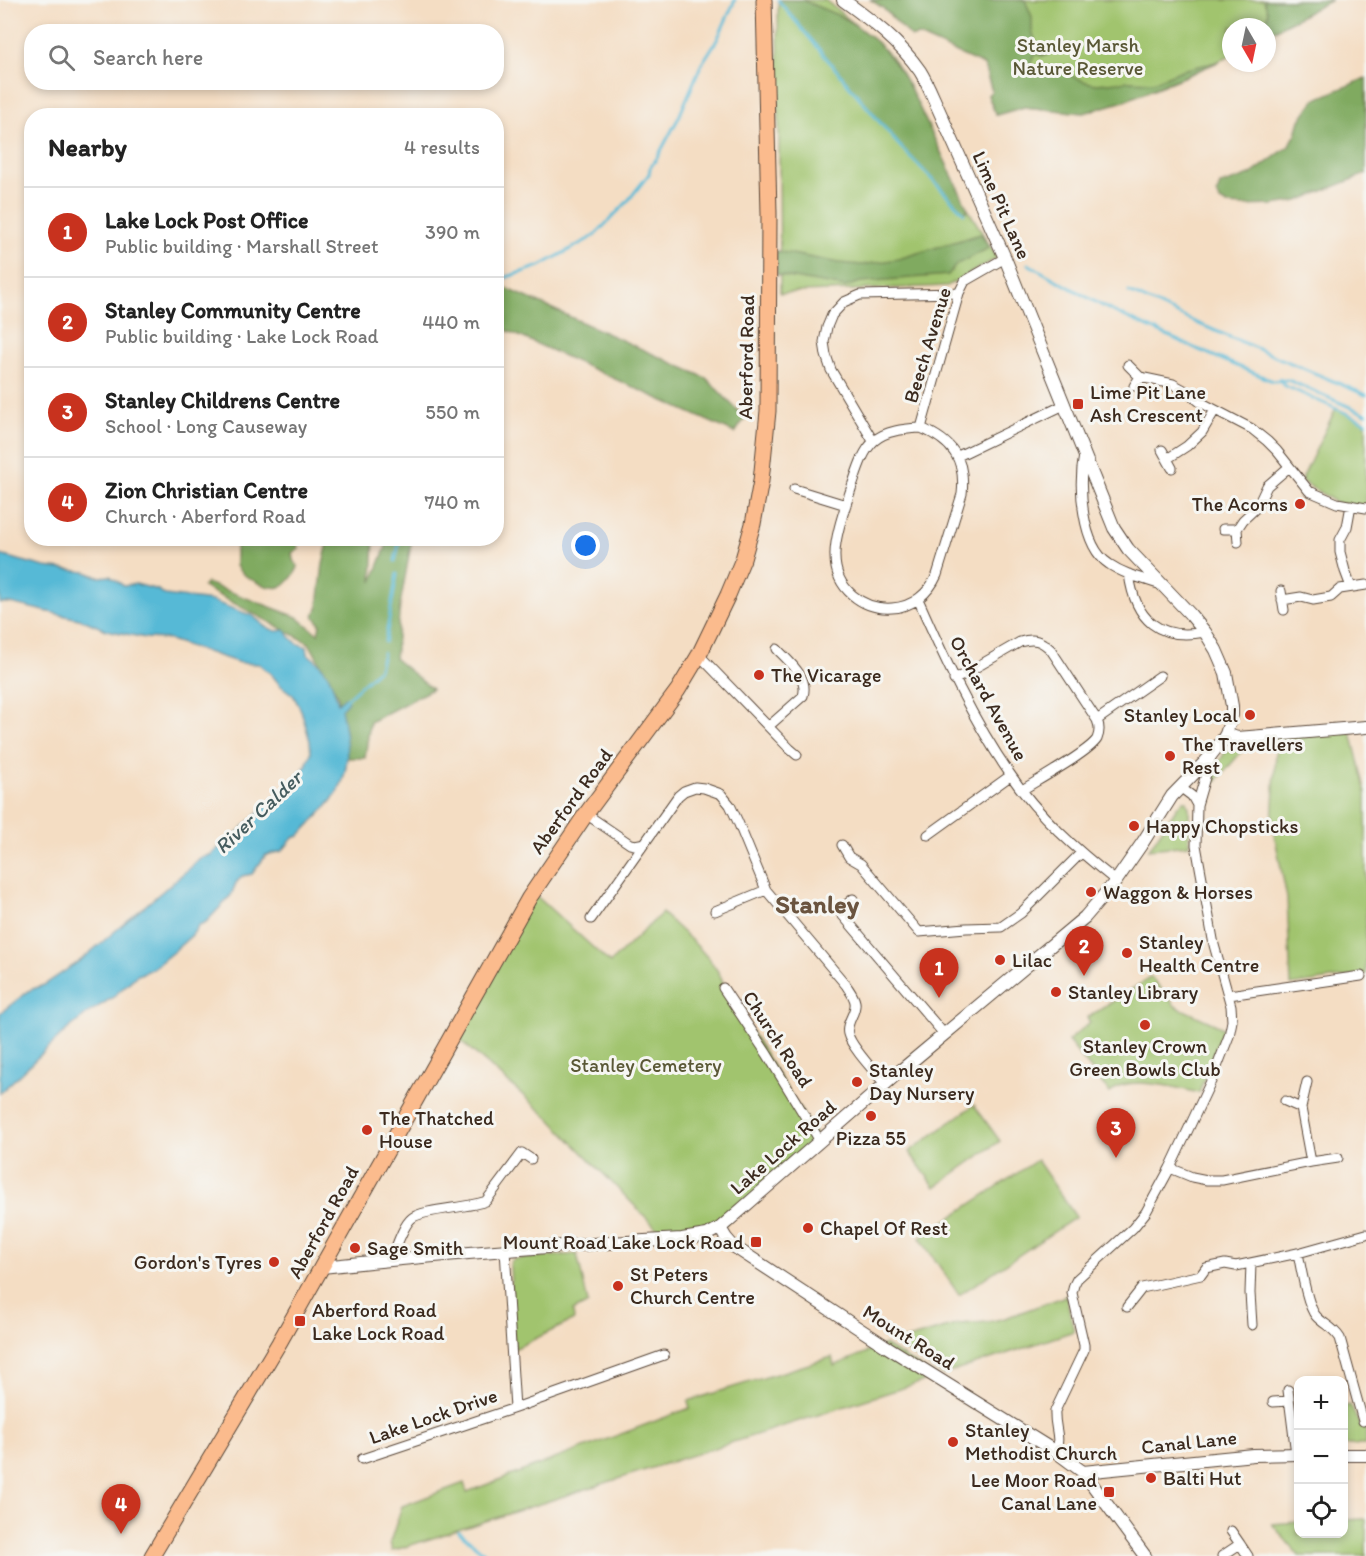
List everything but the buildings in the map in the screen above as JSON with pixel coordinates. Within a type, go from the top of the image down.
[{"type":"main road","name":"Aberford Road","points":[[152,1556],[279,1343],[529,898],[586,814],[678,690],[699,655],[743,559],[753,524],[761,481],[768,411],[769,214],[764,0]]},
{"type":"street","name":"Lime Pit Lane","points":[[843,0],[894,40],[920,72],[1005,258],[1114,528],[1128,549],[1205,632],[1227,673],[1232,715],[1226,734]]},
{"type":"street","name":"Beech Avenue","points":[[921,428],[958,292],[965,281],[1005,258]]},
{"type":"street","points":[[873,441],[831,370],[826,355],[824,342],[832,315],[844,302],[860,295],[958,292]]},
{"type":"street","points":[[1128,365],[1140,376],[1173,384],[1200,402],[1252,429],[1277,451],[1309,491],[1337,503],[1366,508]]},
{"type":"street","points":[[1134,386],[1140,376]]},
{"type":"street","points":[[958,456],[1064,405]]},
{"type":"street","points":[[1167,459],[1187,446],[1202,432],[1215,410]]},
{"type":"street","points":[[921,428],[942,438],[951,446],[958,456],[964,483],[932,585],[918,599],[897,608],[876,608],[862,603],[846,589],[839,577],[834,558],[846,504],[860,465],[873,441],[894,431],[921,428]]},
{"type":"street","name":"Lime Pit Lane","points":[[1084,454],[1081,471],[1086,528],[1098,555],[1109,564],[1129,574],[1162,585]]},
{"type":"street","points":[[1238,542],[1237,529],[1243,520],[1257,507],[1267,486],[1289,467]]},
{"type":"street","points":[[794,489],[846,504]]},
{"type":"street","points":[[1351,505],[1347,527],[1340,540],[1340,552],[1352,587]]},
{"type":"street","points":[[1223,529],[1237,529]]},
{"type":"street","points":[[1129,574],[1135,603],[1142,614],[1153,624],[1165,632],[1176,634],[1205,632]]},
{"type":"street","points":[[1282,600],[1301,597],[1313,600],[1331,597],[1340,589],[1366,585]]},
{"type":"street","name":"Orchard Avenue","points":[[918,599],[954,680],[1010,776],[1081,854],[1116,881]]},
{"type":"street","points":[[954,680],[1020,642],[1038,640],[1051,651],[1097,720],[1099,732],[1092,745],[1022,790]]},
{"type":"street","points":[[769,726],[803,696],[805,690],[803,679],[777,649]]},
{"type":"street","points":[[699,655],[797,754]]},
{"type":"street","points":[[1097,720],[1160,676]]},
{"type":"street","points":[[1226,734],[1237,738],[1366,727]]},
{"type":"street","name":"Lake Lock Road","points":[[322,1267],[505,1250],[682,1239],[707,1234],[720,1228],[885,1084],[1085,917],[1116,881],[1172,796],[1212,754],[1226,734]]},
{"type":"street","points":[[1056,1452],[1059,1441],[1054,1422],[1055,1411],[1084,1350],[1072,1293],[1077,1279],[1133,1228],[1146,1212],[1170,1168],[1213,1077],[1229,1036],[1232,1021],[1229,995],[1214,945],[1196,845],[1197,805],[1212,754]]},
{"type":"street","points":[[928,835],[1010,776]]},
{"type":"street","points":[[591,919],[678,796],[695,787],[721,794],[730,805],[766,890],[852,994],[855,1006],[848,1024],[848,1034],[885,1084]]},
{"type":"street","points":[[1180,787],[1192,796],[1197,805]]},
{"type":"street","points":[[586,814],[630,844],[645,843]]},
{"type":"street","points":[[842,845],[849,857],[861,864],[920,932],[1001,927],[1021,913],[1081,854]]},
{"type":"street","points":[[714,912],[766,890]]},
{"type":"street","points":[[853,899],[839,911],[944,1034]]},
{"type":"street","points":[[1229,995],[1361,976]]},
{"type":"street","name":"Church Road","points":[[723,988],[767,1054],[820,1141]]},
{"type":"street","points":[[1307,1082],[1301,1107],[1311,1162]]},
{"type":"street","points":[[1285,1101],[1301,1107]]},
{"type":"street","points":[[392,1260],[405,1227],[413,1217],[486,1202],[522,1153],[531,1158]]},
{"type":"street","points":[[1170,1168],[1192,1177],[1222,1180],[1338,1158]]},
{"type":"street","name":"Mount Road","points":[[720,1228],[733,1246],[884,1345],[1056,1452],[1083,1472],[1145,1556]]},
{"type":"street","points":[[1127,1307],[1142,1288],[1201,1275],[1206,1268],[1251,1263],[1366,1234]]},
{"type":"street","name":"Lake Lock Drive","points":[[505,1250],[515,1408]]},
{"type":"street","points":[[1298,1253],[1311,1309],[1317,1317],[1335,1330],[1340,1338],[1362,1417],[1349,1415]]},
{"type":"street","points":[[1251,1263],[1252,1325]]},
{"type":"street","name":"Lake Lock Drive","points":[[362,1459],[664,1355]]},
{"type":"street","points":[[1288,1390],[1294,1434]]},
{"type":"street","points":[[1273,1402],[1289,1401]]},
{"type":"street","name":"Canal Lane","points":[[1083,1472],[1254,1455],[1294,1454]]},
{"type":"street","points":[[1348,1455],[1366,1455]]},
{"type":"street","points":[[1231,1531],[1248,1556]]},
{"type":"street","points":[[1222,1556],[1240,1544]]},
{"type":"green space","points":[[778,0],[825,0],[892,58],[911,90],[968,209],[997,258],[947,286],[780,293]]},
{"type":"green space","points":[[778,0],[802,0],[835,14],[846,19],[880,45],[901,72],[911,90],[968,209],[964,213],[898,144]]},
{"type":"green space","name":"Stanley Marsh Nature Reserve","points":[[871,0],[1331,0],[1276,29],[1276,18],[1222,18],[1222,59],[1124,101],[1084,113],[1024,107],[996,115],[988,95],[992,91],[984,65],[919,36],[911,37],[883,8]]},
{"type":"green space","points":[[871,0],[1025,0],[1032,17],[1035,40],[1043,54],[1049,55],[1037,54],[1032,59],[1031,67],[1037,74],[1051,69],[1096,84],[1130,81],[1153,82],[1182,70],[1221,61],[1124,101],[1084,113],[1024,107],[996,115],[988,95],[992,91],[984,65],[919,36],[911,37],[883,8]]},
{"type":"green space","points":[[1263,0],[1331,0],[1276,29],[1276,18],[1267,18],[1267,8]]},
{"type":"green space","points":[[1366,78],[1366,174],[1298,201],[1243,206],[1227,205],[1220,201],[1217,193],[1220,185],[1250,175],[1289,146],[1300,120],[1314,100]]},
{"type":"green space","points":[[981,234],[989,248],[957,264],[948,275],[861,282],[845,287],[777,275],[776,251],[862,265],[898,259]]},
{"type":"green space","points":[[504,287],[706,378],[745,418],[735,433],[504,329]]},
{"type":"green space","points":[[1336,408],[1366,422],[1366,508],[1337,503],[1301,481]]},
{"type":"green space","points":[[236,546],[298,546],[299,548],[292,553],[293,560],[298,567],[283,586],[264,585],[244,575],[236,566]]},
{"type":"green space","points":[[327,546],[374,546],[372,582],[386,546],[411,546],[400,605],[395,659],[432,689],[370,722],[365,758],[347,758],[338,696],[309,643],[203,587],[207,583],[297,617],[318,634],[320,624],[314,616],[318,606]]},
{"type":"green space","points":[[1350,728],[1366,793],[1366,974],[1291,985],[1287,898],[1272,823],[1277,734]]},
{"type":"green space","points":[[1244,749],[1211,787],[1216,768],[1225,752]]},
{"type":"green space","points":[[1183,801],[1187,801],[1189,808],[1189,845],[1149,849],[1177,807]]},
{"type":"green space","name":"Stanley Cemetery","points":[[532,892],[610,963],[662,913],[699,948],[716,969],[724,988],[820,1141],[720,1228],[668,1240],[549,1118],[452,1033]]},
{"type":"green space","points":[[1151,977],[1175,1006],[1223,1028],[1199,1093],[1160,1085],[1130,1083],[1110,1093],[1068,1041],[1090,1022],[1087,1018]]},
{"type":"green space","points":[[974,1105],[1000,1141],[935,1187],[909,1152]]},
{"type":"green space","points":[[1037,1160],[1076,1217],[959,1295],[920,1238]]},
{"type":"green space","points":[[577,1254],[588,1303],[573,1311],[574,1320],[514,1349],[511,1261]]},
{"type":"green space","points":[[1066,1296],[1074,1331],[943,1375],[894,1343],[959,1324],[1005,1318]]},
{"type":"green space","points":[[884,1345],[937,1377],[392,1551],[390,1542],[402,1506],[464,1483],[467,1492],[690,1408],[688,1401],[832,1357],[834,1366]]},
{"type":"green space","points":[[1350,1405],[1360,1426],[1366,1426],[1366,1445],[1348,1445],[1348,1406]]},
{"type":"green space","points":[[1366,1519],[1366,1556],[1299,1556],[1272,1524],[1294,1522],[1294,1538],[1348,1538],[1348,1520]]},
{"type":"water","name":"River Calder","points":[[0,555],[45,567],[86,572],[99,577],[110,576],[124,586],[136,584],[158,590],[165,595],[212,601],[253,616],[266,627],[276,631],[286,630],[295,641],[307,647],[308,654],[321,665],[328,676],[338,703],[345,697],[348,701],[341,709],[347,754],[344,776],[340,787],[326,807],[282,851],[266,855],[252,874],[242,876],[224,903],[173,952],[153,968],[136,976],[112,998],[68,1029],[0,1093],[0,1013],[30,990],[44,985],[81,960],[200,858],[210,855],[238,832],[296,778],[306,766],[311,753],[301,710],[293,695],[259,664],[240,663],[167,639],[146,638],[106,630],[83,620],[10,603],[0,603]]},
{"type":"waterway","points":[[504,278],[540,266],[594,236],[627,202],[649,174],[735,0]]},
{"type":"waterway","points":[[778,0],[898,144],[964,213]]},
{"type":"waterway","points":[[1028,264],[1108,309],[1197,349],[1273,381],[1288,380],[1366,414]]},
{"type":"waterway","points":[[1129,292],[1366,395]]},
{"type":"waterway","points":[[1280,379],[1283,385],[1366,422]]},
{"type":"waterway","points":[[395,561],[399,546]]},
{"type":"waterway","points":[[385,642],[397,574]]},
{"type":"waterway","points":[[346,699],[379,669],[383,653]]},
{"type":"waterway","points":[[459,1532],[488,1556]]},
{"type":"place","name":"Lime Pit Lane Ash Crescent","points":[[1078,404]]},
{"type":"place","name":"The Acorns","points":[[1300,504]]},
{"type":"place","name":"The Vicarage","points":[[759,675]]},
{"type":"place","name":"Stanley Local","points":[[1250,715]]},
{"type":"place","name":"The Travellers Rest","points":[[1170,756]]},
{"type":"place","name":"Happy Chopsticks","points":[[1134,826]]},
{"type":"place","name":"Waggon & Horses","points":[[1091,892]]},
{"type":"place","name":"Stanley Health Centre","points":[[1127,953]]},
{"type":"place","name":"Lilac","points":[[1000,960]]},
{"type":"place","name":"Stanley Community Centre","points":[[1084,976]]},
{"type":"place","name":"Stanley Library","points":[[1056,992]]},
{"type":"place","name":"Lake Lock Post Office","points":[[939,998]]},
{"type":"place","name":"Stanley Crown Green Bowls Club","points":[[1145,1025]]},
{"type":"place","name":"Stanley Day Nursery","points":[[857,1082]]},
{"type":"place","name":"Pizza 55","points":[[871,1116]]},
{"type":"place","name":"The Thatched House","points":[[367,1130]]},
{"type":"place","name":"Stanley Childrens Centre","points":[[1116,1158]]},
{"type":"place","name":"Chapel Of Rest","points":[[808,1228]]},
{"type":"place","name":"Mount Road Lake Lock Road","points":[[756,1242]]},
{"type":"place","name":"Sage Smith","points":[[355,1248]]},
{"type":"place","name":"Gordon's Tyres","points":[[274,1262]]},
{"type":"place","name":"St Peters Church Centre","points":[[618,1286]]},
{"type":"place","name":"Aberford Road Lake Lock Road","points":[[300,1321]]},
{"type":"place","name":"Stanley Methodist Church","points":[[953,1442]]},
{"type":"place","name":"Balti Hut","points":[[1151,1478]]},
{"type":"place","name":"Lee Moor Road Canal Lane","points":[[1109,1492]]},
{"type":"place","name":"Zion Christian Centre","points":[[121,1534]]},
{"type":"district","name":"Stanley","points":[[817,904]]}]
